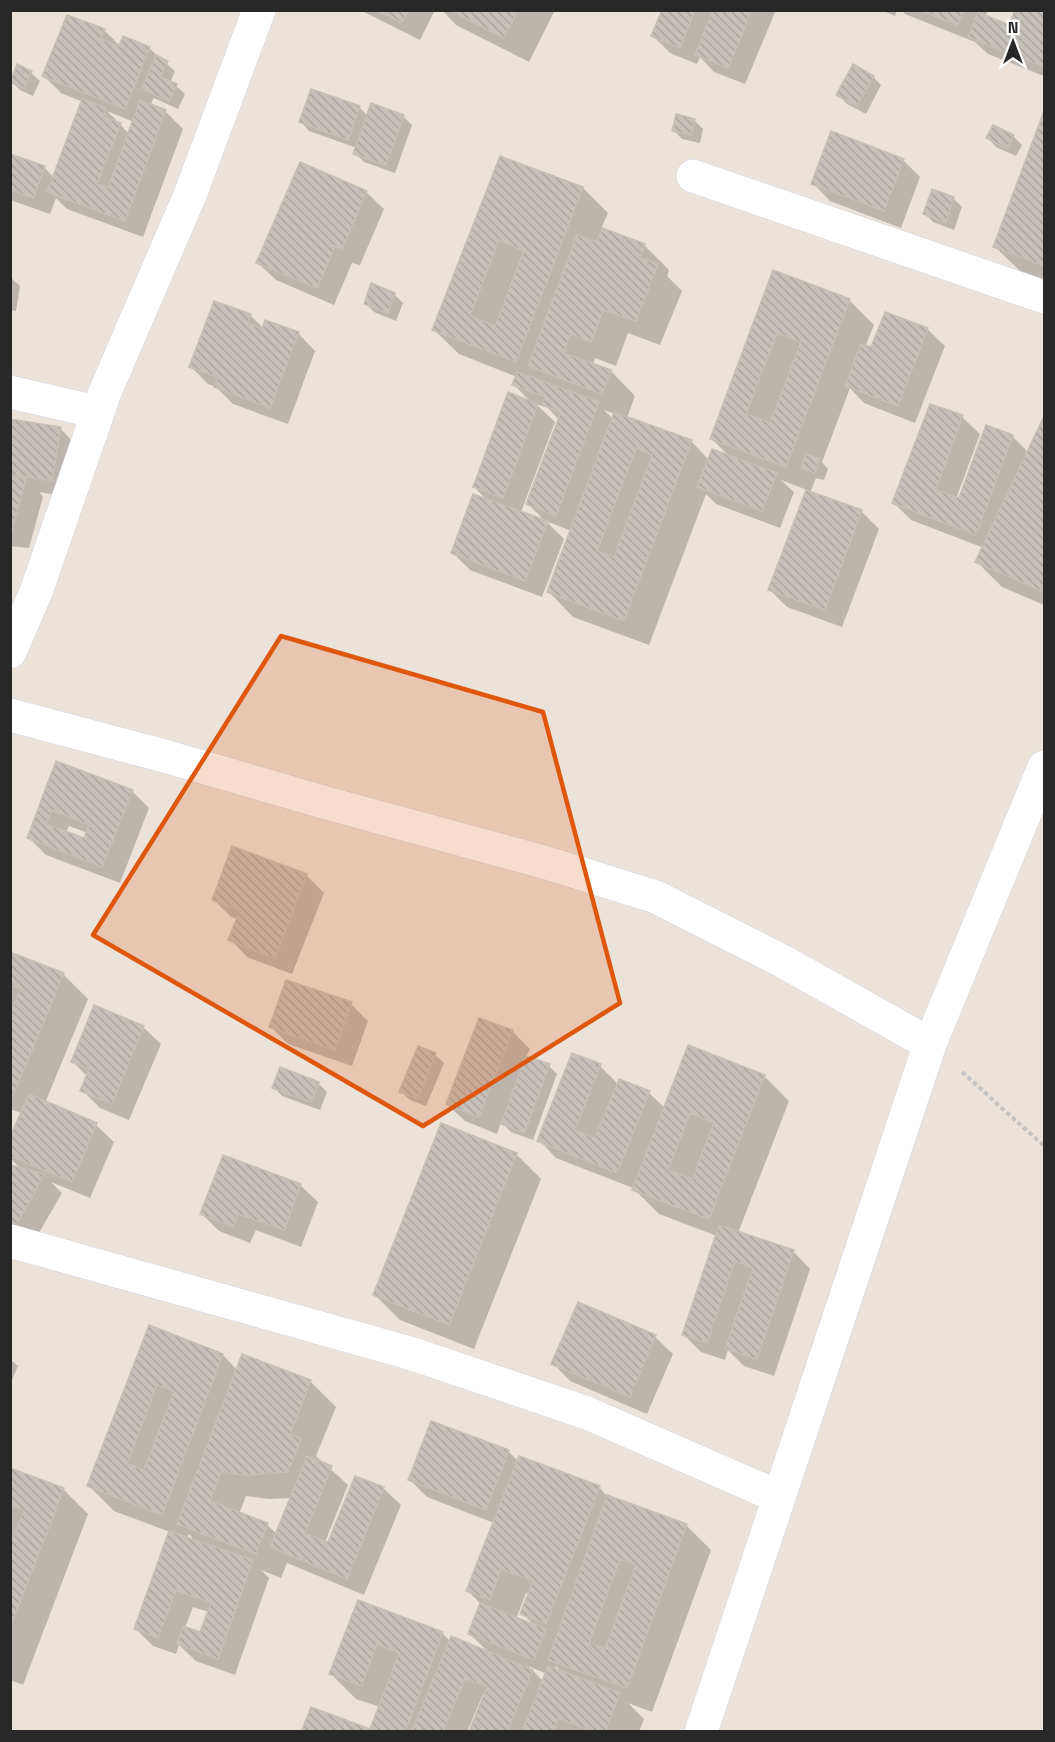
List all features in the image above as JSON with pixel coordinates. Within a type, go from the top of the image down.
[{"type":"street","points":[[10,652],[36,591],[97,412],[190,195],[259,10]]},
{"type":"street","points":[[693,176],[1044,297]]},
{"type":"street","points":[[10,393],[97,412]]},
{"type":"street","points":[[10,715],[547,862],[656,897],[784,962],[930,1044]]},
{"type":"street","points":[[701,1731],[930,1044],[1044,767]]},
{"type":"street","points":[[10,1241],[413,1354],[587,1413],[778,1497]]},
{"type":"path","points":[[930,1044],[1044,1146]]},
{"type":"highlighted area","points":[[281,636],[543,712],[620,1003],[423,1126],[93,935]]},
{"type":"building","points":[[376,10],[409,10],[402,23]]},
{"type":"building","points":[[450,10],[518,10],[504,38]]},
{"type":"building","points":[[662,10],[695,10],[680,48],[651,36]]},
{"type":"building","points":[[713,10],[752,10],[728,68],[695,55]]},
{"type":"building","points":[[920,10],[964,10],[957,25]]},
{"type":"building","points":[[1015,10],[1044,10],[1044,67],[968,37],[978,12],[1009,25]]},
{"type":"building","points":[[67,15],[105,29],[100,39],[119,46],[123,36],[150,47],[125,109],[42,76]]},
{"type":"building","points":[[156,55],[168,61],[160,77],[177,84],[169,101],[141,89]]},
{"type":"building","points":[[17,64],[32,71],[24,88],[10,82]]},
{"type":"building","points":[[853,64],[874,76],[857,106],[836,95]]},
{"type":"building","points":[[311,89],[360,106],[348,140],[299,122]]},
{"type":"building","points":[[82,99],[106,108],[103,117],[121,123],[97,184],[108,188],[140,100],[166,110],[125,221],[47,192]]},
{"type":"building","points":[[371,103],[404,115],[386,165],[353,154]]},
{"type":"building","points":[[1044,111],[1044,266],[993,247]]},
{"type":"building","points":[[676,114],[695,119],[691,135],[672,131]]},
{"type":"building","points":[[993,125],[1014,135],[1007,149],[986,138]]},
{"type":"building","points":[[831,131],[904,159],[884,211],[811,184]]},
{"type":"building","points":[[10,154],[45,166],[33,198],[10,190]]},
{"type":"building","points":[[500,156],[583,187],[516,362],[432,330]],"holes":[[[499,240],[524,251],[495,326],[470,316]]]},
{"type":"building","points":[[300,162],[367,191],[342,249],[335,246],[317,288],[256,263]]},
{"type":"building","points":[[932,189],[954,197],[946,223],[923,214]]},
{"type":"building","points":[[602,228],[645,244],[640,258],[658,264],[636,321],[603,310],[591,342],[570,334],[564,353],[611,370],[602,394],[528,366],[577,235],[597,242]]},
{"type":"building","points":[[773,270],[850,299],[786,467],[710,439]],"holes":[[[777,333],[801,342],[770,423],[746,414]]]},
{"type":"building","points":[[371,283],[395,293],[388,313],[364,304]]},
{"type":"building","points":[[214,301],[251,314],[248,323],[262,329],[265,320],[299,332],[270,408],[214,387],[218,377],[189,367]]},
{"type":"building","points":[[885,312],[928,328],[898,406],[845,386],[861,344],[871,347]]},
{"type":"building","points":[[517,372],[599,402],[556,516],[526,504],[561,412],[542,405],[545,397],[512,385]]},
{"type":"building","points":[[508,392],[538,404],[503,498],[473,487]]},
{"type":"building","points":[[930,404],[963,415],[936,490],[959,498],[986,425],[1013,435],[976,535],[892,503]]},
{"type":"building","points":[[614,412],[692,440],[624,621],[547,592]],"holes":[[[636,448],[652,455],[614,557],[597,551]]]},
{"type":"building","points":[[1044,416],[1044,592],[975,562]]},
{"type":"building","points":[[10,419],[61,427],[52,481],[10,474]]},
{"type":"building","points":[[712,449],[777,473],[762,511],[697,487]]},
{"type":"building","points":[[806,454],[820,459],[815,473],[801,468]]},
{"type":"building","points":[[10,477],[26,478],[12,531],[10,531]]},
{"type":"building","points":[[806,490],[862,510],[825,610],[768,590]]},
{"type":"building","points":[[473,494],[548,521],[525,581],[451,553]]},
{"type":"building","points":[[56,761],[133,790],[102,867],[27,838]],"holes":[[[52,810],[89,825],[84,838],[46,824]]]},
{"type":"building","points":[[232,846],[307,874],[275,958],[228,940],[240,910],[212,900]]},
{"type":"building","points":[[10,952],[64,973],[13,1096],[10,1095],[10,1014],[21,989],[10,985]]},
{"type":"building","points":[[286,980],[352,1002],[335,1050],[269,1027]]},
{"type":"building","points":[[94,1005],[144,1026],[112,1104],[80,1091],[89,1069],[71,1062]]},
{"type":"building","points":[[479,1018],[513,1030],[479,1117],[446,1104]]},
{"type":"building","points":[[688,1045],[765,1075],[709,1219],[632,1190]],"holes":[[[690,1113],[714,1123],[692,1179],[668,1170]]]},
{"type":"building","points":[[418,1046],[436,1053],[418,1099],[399,1092]]},
{"type":"building","points":[[572,1053],[601,1064],[575,1130],[595,1138],[619,1079],[650,1091],[617,1173],[537,1141]]},
{"type":"building","points":[[526,1056],[550,1064],[524,1133],[501,1124]]},
{"type":"building","points":[[280,1067],[319,1082],[311,1102],[272,1088]]},
{"type":"building","points":[[29,1094],[97,1123],[72,1182],[10,1156],[10,1137]]},
{"type":"building","points":[[441,1123],[517,1153],[449,1325],[373,1295]]},
{"type":"building","points":[[223,1155],[301,1184],[284,1230],[238,1214],[233,1227],[200,1214]]},
{"type":"building","points":[[10,1165],[45,1174],[11,1234],[10,1234]]},
{"type":"building","points":[[719,1225],[794,1250],[757,1359],[725,1349],[753,1268],[735,1261],[707,1343],[682,1335]]},
{"type":"building","points":[[578,1302],[656,1335],[630,1397],[551,1364]]},
{"type":"building","points":[[149,1325],[223,1354],[162,1515],[87,1486]],"holes":[[[157,1385],[174,1391],[144,1470],[127,1464]]]},
{"type":"building","points":[[242,1354],[311,1380],[290,1434],[301,1439],[288,1472],[243,1475],[221,1472],[210,1501],[268,1523],[256,1554],[177,1524]]},
{"type":"building","points":[[431,1421],[509,1450],[486,1510],[408,1480]]},
{"type":"building","points":[[307,1456],[332,1466],[305,1533],[328,1542],[355,1476],[384,1487],[347,1579],[270,1547]]},
{"type":"building","points":[[519,1456],[600,1486],[546,1624],[520,1614],[533,1581],[501,1569],[490,1600],[466,1591]]},
{"type":"building","points":[[10,1468],[64,1488],[10,1628],[10,1545],[24,1510],[10,1505]]},
{"type":"building","points":[[607,1495],[687,1524],[627,1688],[548,1660]],"holes":[[[620,1559],[636,1565],[605,1649],[589,1643]]]},
{"type":"building","points":[[169,1531],[253,1560],[218,1659],[177,1644],[183,1626],[200,1632],[211,1603],[176,1590],[158,1638],[134,1629]]},
{"type":"building","points":[[358,1600],[443,1632],[405,1732],[301,1732],[311,1707],[370,1729],[399,1653],[377,1644],[361,1686],[329,1674]]},
{"type":"building","points":[[480,1603],[546,1629],[534,1660],[468,1634]]},
{"type":"building","points":[[451,1636],[533,1670],[507,1732],[469,1732],[487,1687],[465,1678],[443,1732],[412,1731]]},
{"type":"building","points":[[548,1666],[620,1693],[605,1732],[594,1732],[558,1718],[553,1732],[522,1732]]}]
